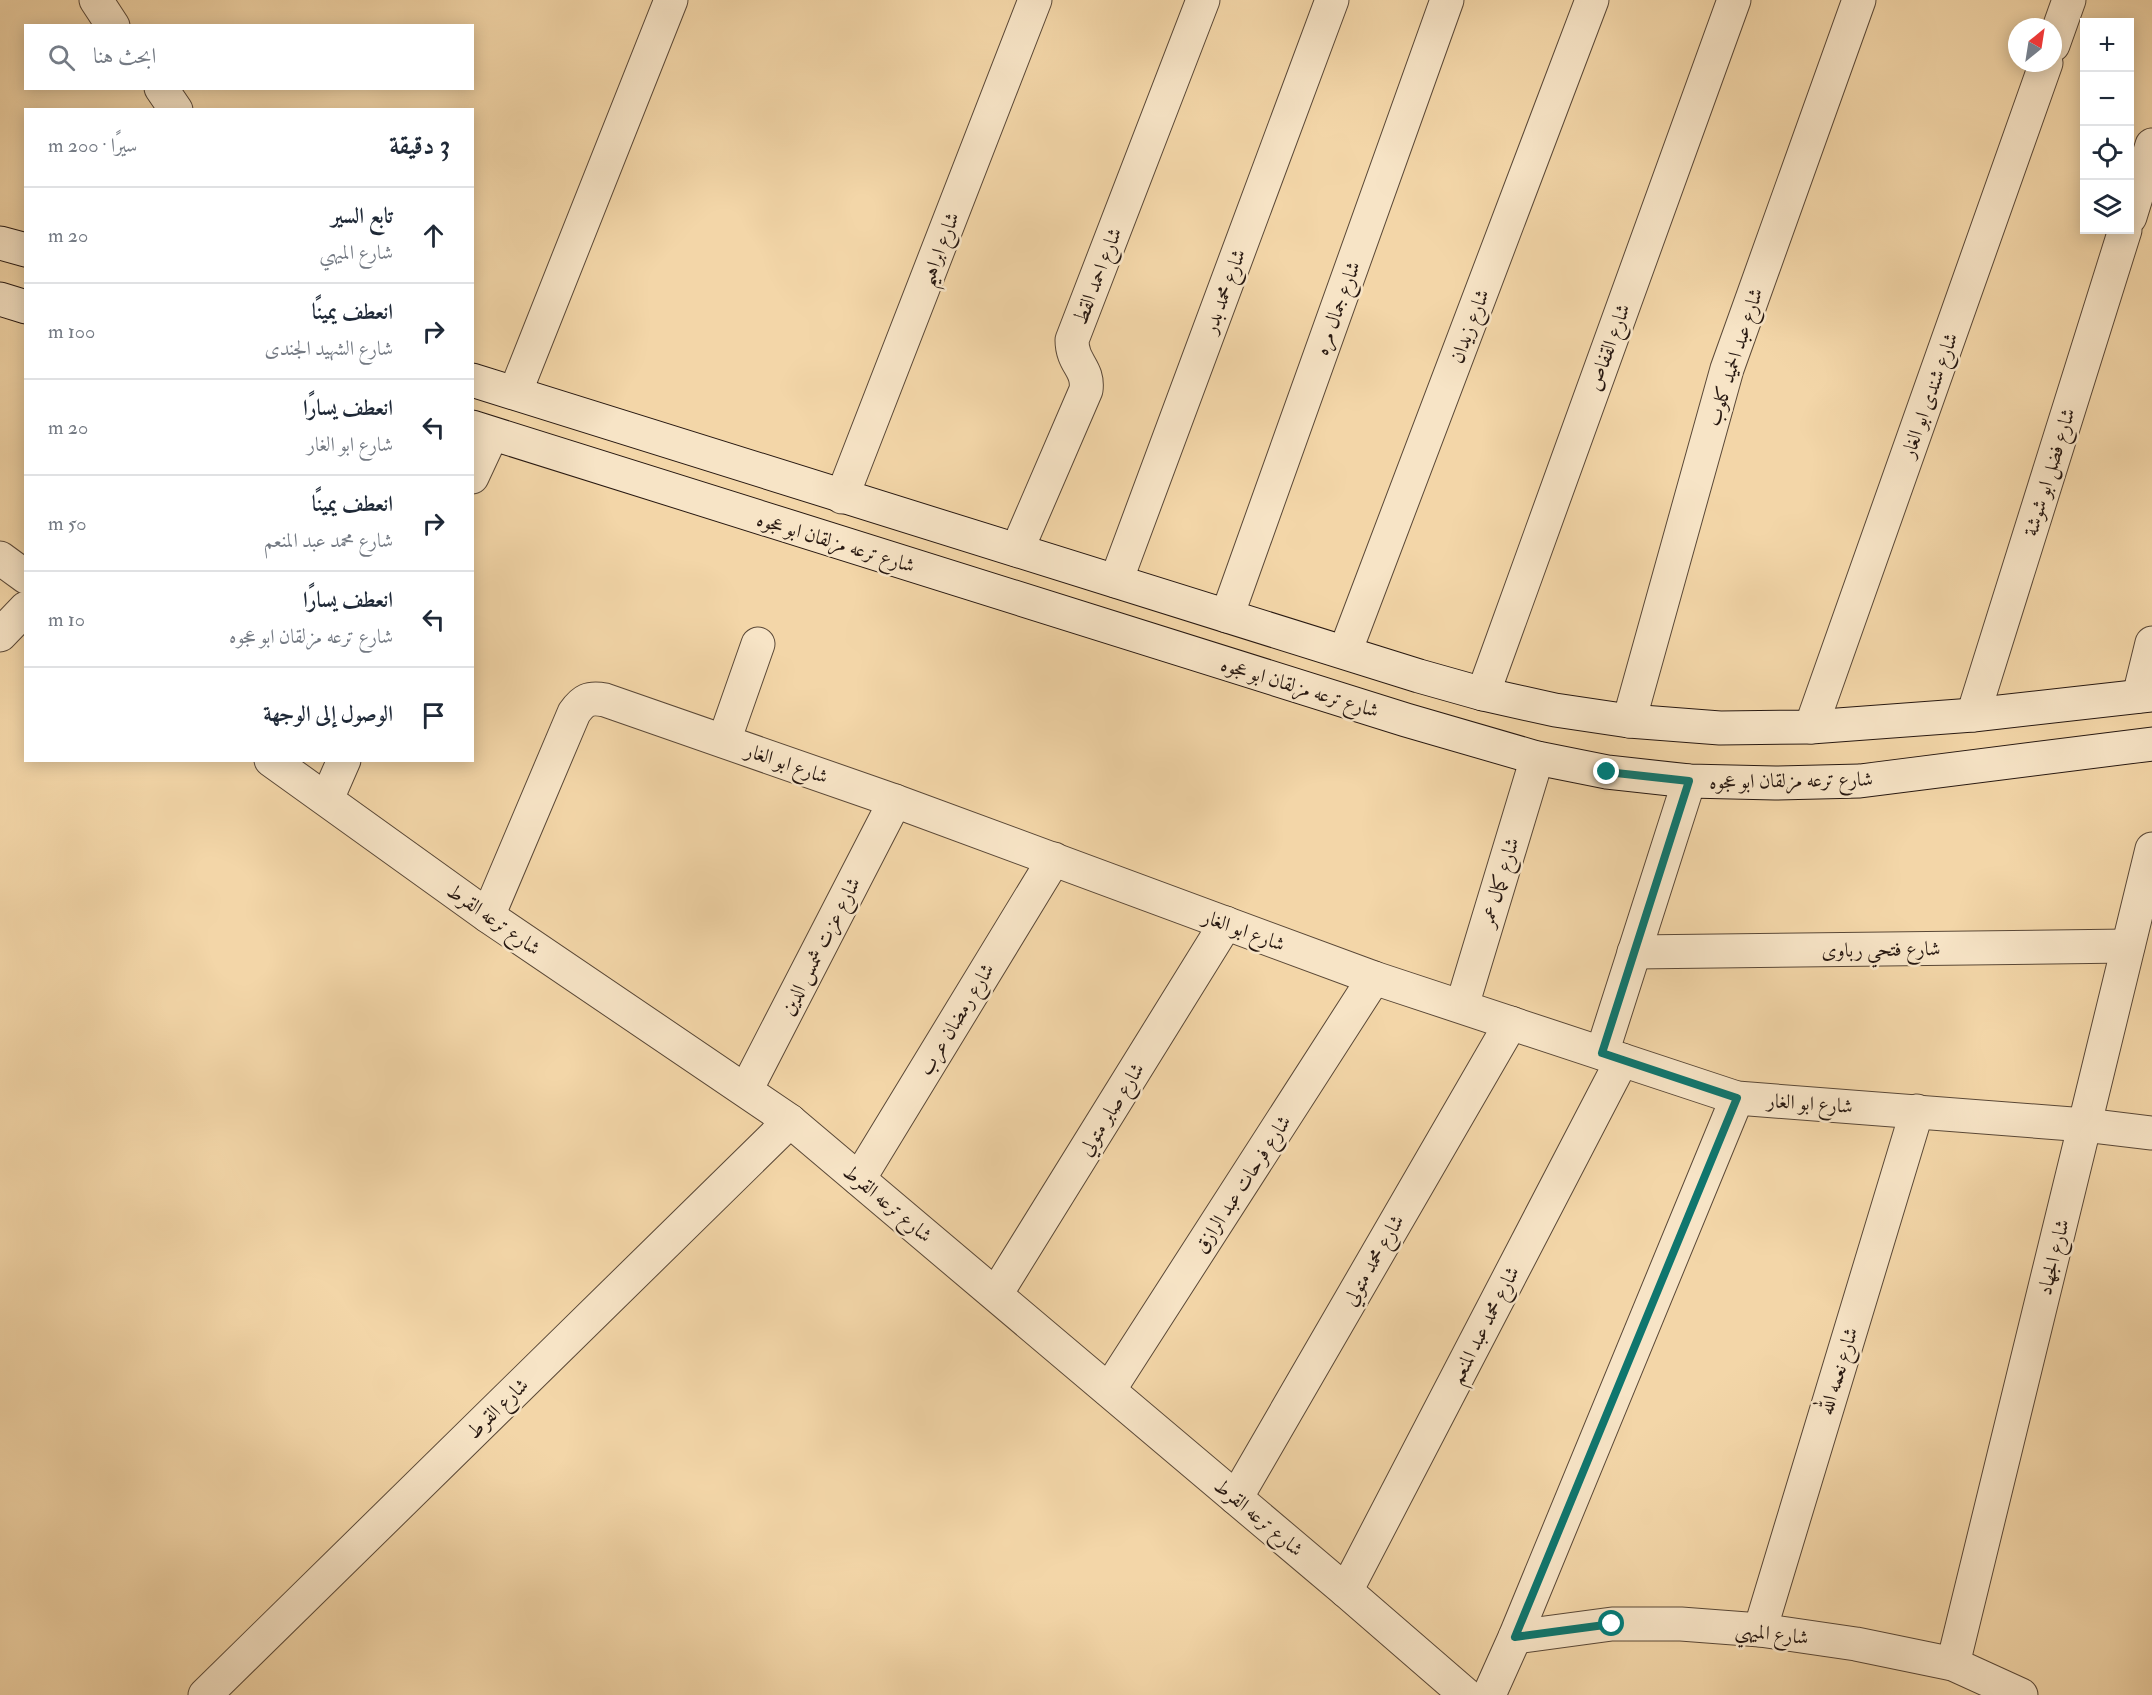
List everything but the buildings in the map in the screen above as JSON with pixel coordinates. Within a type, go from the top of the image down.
[{"type":"street","points":[[96,0],[112,24]]},
{"type":"street","points":[[515,393],[671,0]]},
{"type":"street","name":"شارع ابراهيم","points":[[843,497],[1035,0]]},
{"type":"street","name":"شارع احمد القط","points":[[1017,550],[1086,390],[1085,375],[1075,360],[1072,340],[1203,0]]},
{"type":"street","name":"شارع محمد بدر","points":[[1116,581],[1332,0]]},
{"type":"street","name":"شارع جمال مره","points":[[1227,615],[1447,0]]},
{"type":"street","name":"شارع زيدان","points":[[1345,652],[1592,0]]},
{"type":"street","name":"شارع القفاص","points":[[1483,694],[1734,0]]},
{"type":"street","name":"شارع عبد الحميد كلوب","points":[[1629,721],[1727,369],[1859,0]]},
{"type":"street","points":[[2062,20],[2069,0]]},
{"type":"street","name":"شارع شندى ابو الغار","points":[[1811,727],[2043,72]]},
{"type":"street","points":[[161,90],[175,108]]},
{"type":"street","points":[[2134,204],[2152,145]]},
{"type":"street","name":"شارع فضل ابو شوشة","points":[[1973,715],[2125,234]]},
{"type":"street","points":[[0,243],[24,249]]},
{"type":"street","points":[[0,299],[24,306]]},
{"type":"street","points":[[474,381],[1345,652],[1483,694],[1555,710],[1629,721],[1720,728],[1811,727],[1973,715],[2145,696],[2152,643]]},
{"type":"street","points":[[474,468],[482,430]]},
{"type":"street","name":"شارع ترعه مزلقان ابو عجوه","points":[[482,430],[1406,720],[1537,758],[1607,772],[1689,781],[1775,783],[1860,781],[2152,744]]},
{"type":"street","points":[[0,558],[24,576]]},
{"type":"street","points":[[0,635],[24,610]]},
{"type":"street","points":[[724,741],[758,644]]},
{"type":"street","name":"شارع ابو الغار","points":[[488,916],[574,713],[581,703],[592,697],[895,801],[1374,978],[1737,1098],[2085,1125],[2152,1133]]},
{"type":"street","name":"شارع كمال عمر","points":[[1462,1006],[1537,758]]},
{"type":"street","name":"شارع ترعه القرط","points":[[274,762],[488,916],[790,1121],[1236,1497],[1466,1695]]},
{"type":"street","points":[[327,799],[343,762]]},
{"type":"street","name":"شارع محمد عبد المنعم","points":[[1346,1591],[1612,1056],[1634,952],[1689,781]]},
{"type":"street","name":"شارع عزت شمس الدين","points":[[746,1090],[895,801]]},
{"type":"street","name":"شارع الجهاد","points":[[1953,1664],[2128,946],[2146,893],[2152,849]]},
{"type":"street","name":"شارع رمضان عرب","points":[[859,1179],[1054,859]]},
{"type":"street","name":"شارع صابر متولي","points":[[996,1294],[1226,923]]},
{"type":"street","name":"شارع فتحي رباوى","points":[[1634,952],[2128,946]]},
{"type":"street","name":"شارع فرحات عبد الرازق","points":[[1109,1390],[1374,978]]},
{"type":"street","name":"شارع محمد متولي","points":[[1236,1497],[1511,1023]]},
{"type":"street","points":[[1489,1695],[1737,1098]]},
{"type":"street","name":"شارع نعمه الله","points":[[1760,1630],[1917,1111]]},
{"type":"street","name":"شارع القرط","points":[[205,1695],[790,1121]]},
{"type":"street","name":"شارع الميهي","points":[[1515,1637],[1612,1624],[1681,1624],[1760,1630],[1856,1644],[1953,1664],[2021,1695]]},
{"type":"route","points":[[1607,772],[1689,781],[1602,1053],[1737,1098],[1515,1637],[1612,1624]]}]
